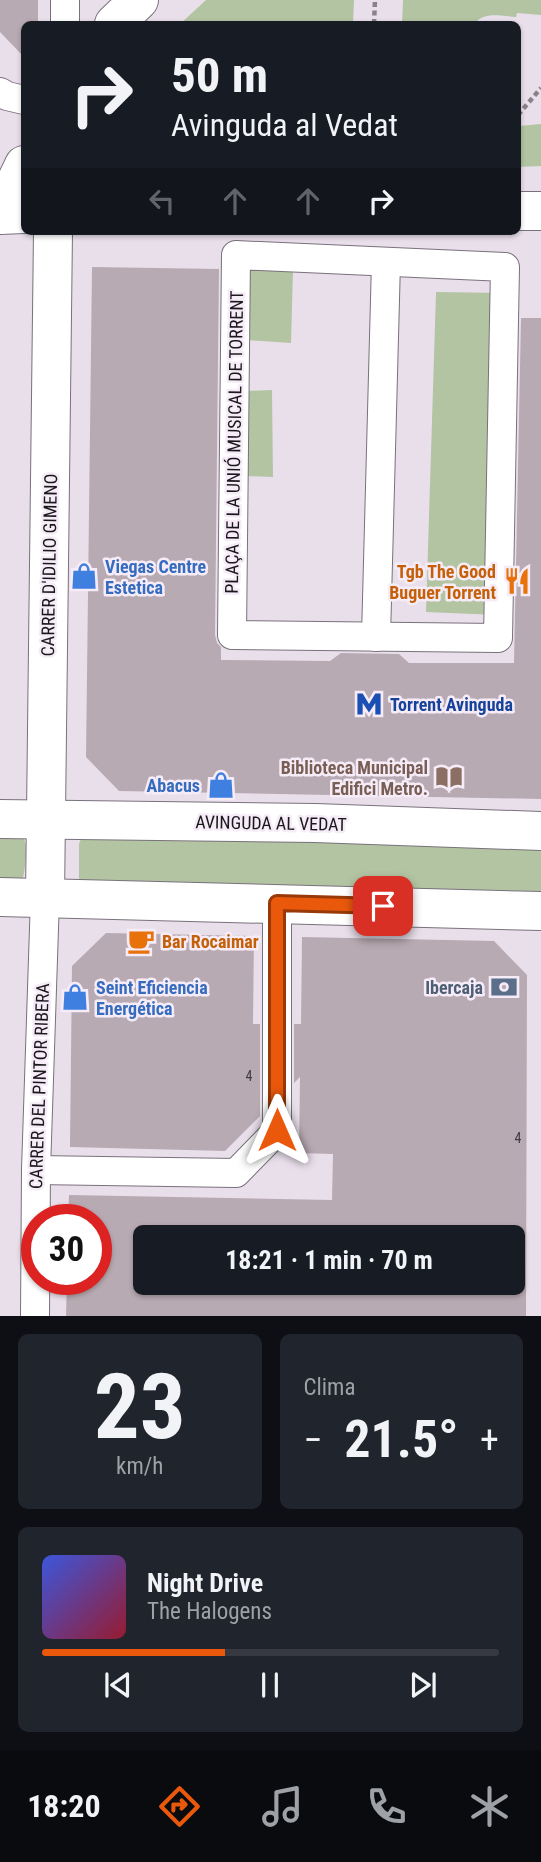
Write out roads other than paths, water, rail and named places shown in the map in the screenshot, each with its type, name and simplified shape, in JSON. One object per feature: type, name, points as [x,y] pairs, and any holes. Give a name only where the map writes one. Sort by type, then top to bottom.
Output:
[{"type":"street","points":[[65,0],[65,21]]},
{"type":"street","points":[[0,92],[21,99]]},
{"type":"street","points":[[21,172],[0,218],[21,219]]},
{"type":"street","points":[[521,211],[541,211]]},
{"type":"street","name":"CARRER D'IDILIO GIMENO","points":[[45,898],[53,235]]},
{"type":"street","name":"PLAÇA DE LA UNIÓ MUSICAL DE TORRENT","points":[[236,255],[505,267],[498,638],[376,636],[232,635],[236,255]]},
{"type":"street","points":[[376,636],[386,262]]},
{"type":"street","name":"AVINGUDA AL VEDAT","points":[[0,819],[315,823],[541,831]]},
{"type":"street","points":[[0,897],[541,911]]},
{"type":"street","name":"CARRER DEL PINTOR RIBERA","points":[[35,1316],[36,1170],[45,898]]},
{"type":"street","points":[[36,1170],[236,1172],[277,1130],[277,903]]},
{"type":"place","name":"Viegas Centre Estetica","points":[[84,576]]},
{"type":"place","name":"Tgb The Good Buguer Torrent","points":[[517,581]]},
{"type":"place","name":"Torrent Avinguda","points":[[369,704]]},
{"type":"place","name":"Biblioteca Municipal Edifici Metro.","points":[[449,777]]},
{"type":"place","name":"Abacus","points":[[221,785]]},
{"type":"place","name":"Bar Rocaimar","points":[[141,941]]},
{"type":"place","name":"Ibercaja","points":[[504,987]]},
{"type":"place","name":"Seint Eficiencia Energética","points":[[75,997]]}]
